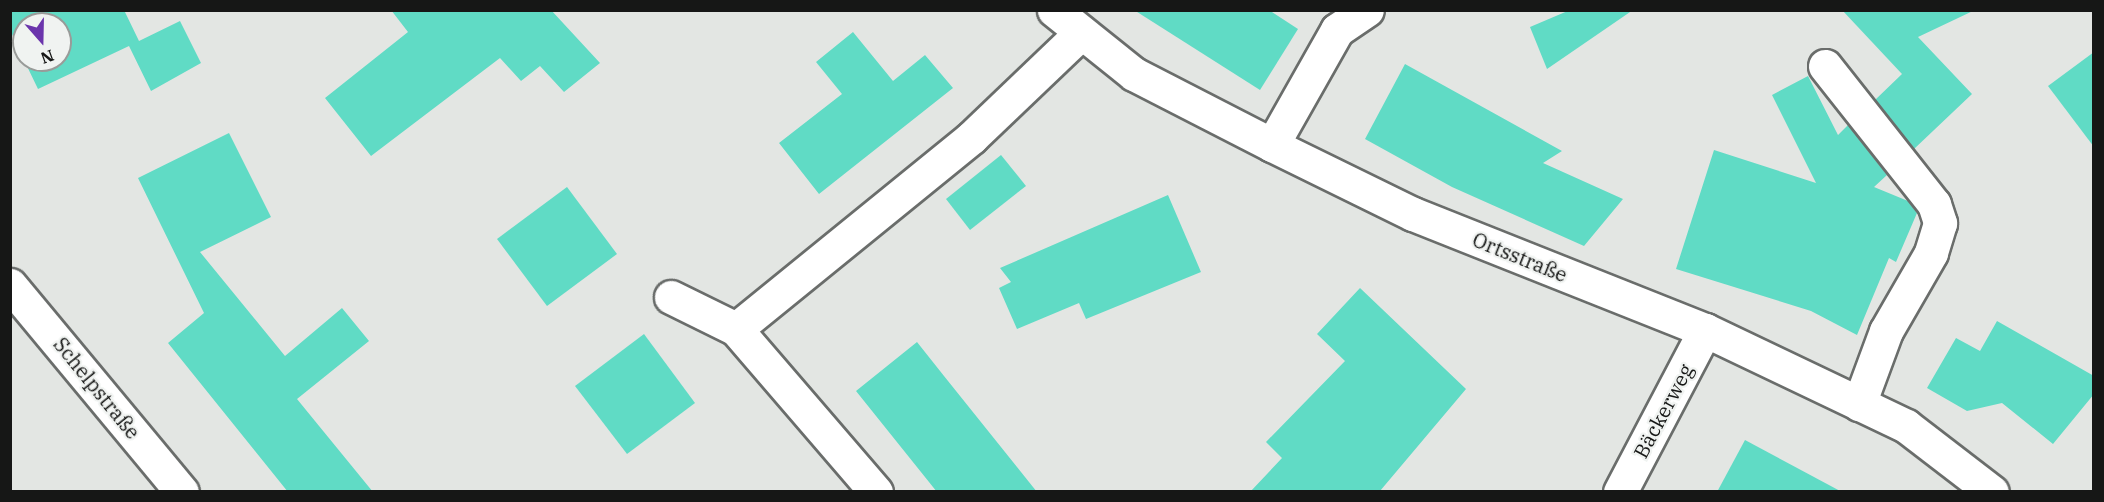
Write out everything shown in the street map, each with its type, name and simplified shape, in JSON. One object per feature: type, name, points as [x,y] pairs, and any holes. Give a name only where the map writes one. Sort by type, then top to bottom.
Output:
[{"type":"street","name":"Ortsstraße","points":[[1054,10],[1134,74],[1272,145],[1413,214],[1705,330],[1905,426],[1992,492]]},
{"type":"street","points":[[1272,145],[1337,30],[1367,10]]},
{"type":"street","points":[[736,329],[972,137],[1082,33]]},
{"type":"street","points":[[1826,66],[1934,204],[1940,223],[1931,253],[1886,331],[1859,404]]},
{"type":"street","name":"Schelpstraße","points":[[10,285],[182,492]]},
{"type":"street","points":[[671,297],[736,329],[876,492]]},
{"type":"street","name":"Bäckerweg","points":[[1620,492],[1705,330]]},
{"type":"building","points":[[10,10],[124,10],[139,41],[180,21],[201,63],[151,91],[129,46],[38,89],[30,72],[72,72],[72,12],[12,12],[12,34]]},
{"type":"building","points":[[391,10],[551,10],[600,63],[564,92],[540,66],[521,81],[500,58],[371,156],[325,98],[408,32]]},
{"type":"building","points":[[1134,10],[1269,10],[1298,29],[1260,90]]},
{"type":"building","points":[[1570,10],[1633,10],[1547,69],[1530,27]]},
{"type":"building","points":[[1842,10],[1975,10],[1918,37],[1972,94],[1914,149],[1875,100],[1902,74]]},
{"type":"building","points":[[853,32],[893,81],[925,55],[953,88],[819,194],[779,143],[842,94],[816,62]]},
{"type":"building","points":[[2094,52],[2094,147],[2048,86]]},
{"type":"building","points":[[1405,64],[1562,151],[1543,163],[1623,199],[1584,246],[1452,187],[1365,139]]},
{"type":"building","points":[[1808,76],[1838,135],[1848,125],[1887,175],[1874,187],[1908,201],[1917,213],[1896,262],[1889,258],[1857,335],[1811,311],[1676,269],[1714,150],[1816,183],[1772,95]]},
{"type":"building","points":[[229,133],[271,217],[200,252],[285,356],[342,308],[369,341],[297,399],[373,492],[288,492],[168,343],[204,313],[138,178]]},
{"type":"building","points":[[1001,155],[1026,186],[970,230],[946,199]]},
{"type":"building","points":[[567,187],[617,254],[547,306],[497,239]]},
{"type":"building","points":[[1168,195],[1201,272],[1086,319],[1079,303],[1017,329],[999,288],[1011,282],[1000,268]]},
{"type":"building","points":[[1360,288],[1466,389],[1380,491],[1250,492],[1282,458],[1266,442],[1345,361],[1317,334]]},
{"type":"building","points":[[1997,321],[2094,376],[2094,394],[2053,444],[2002,403],[1967,411],[1927,388],[1956,338],[1980,351]]},
{"type":"building","points":[[644,334],[695,403],[627,454],[575,386]]},
{"type":"building","points":[[917,342],[1037,492],[937,492],[856,391]]},
{"type":"building","points":[[1745,440],[1842,492],[1717,492]]}]
